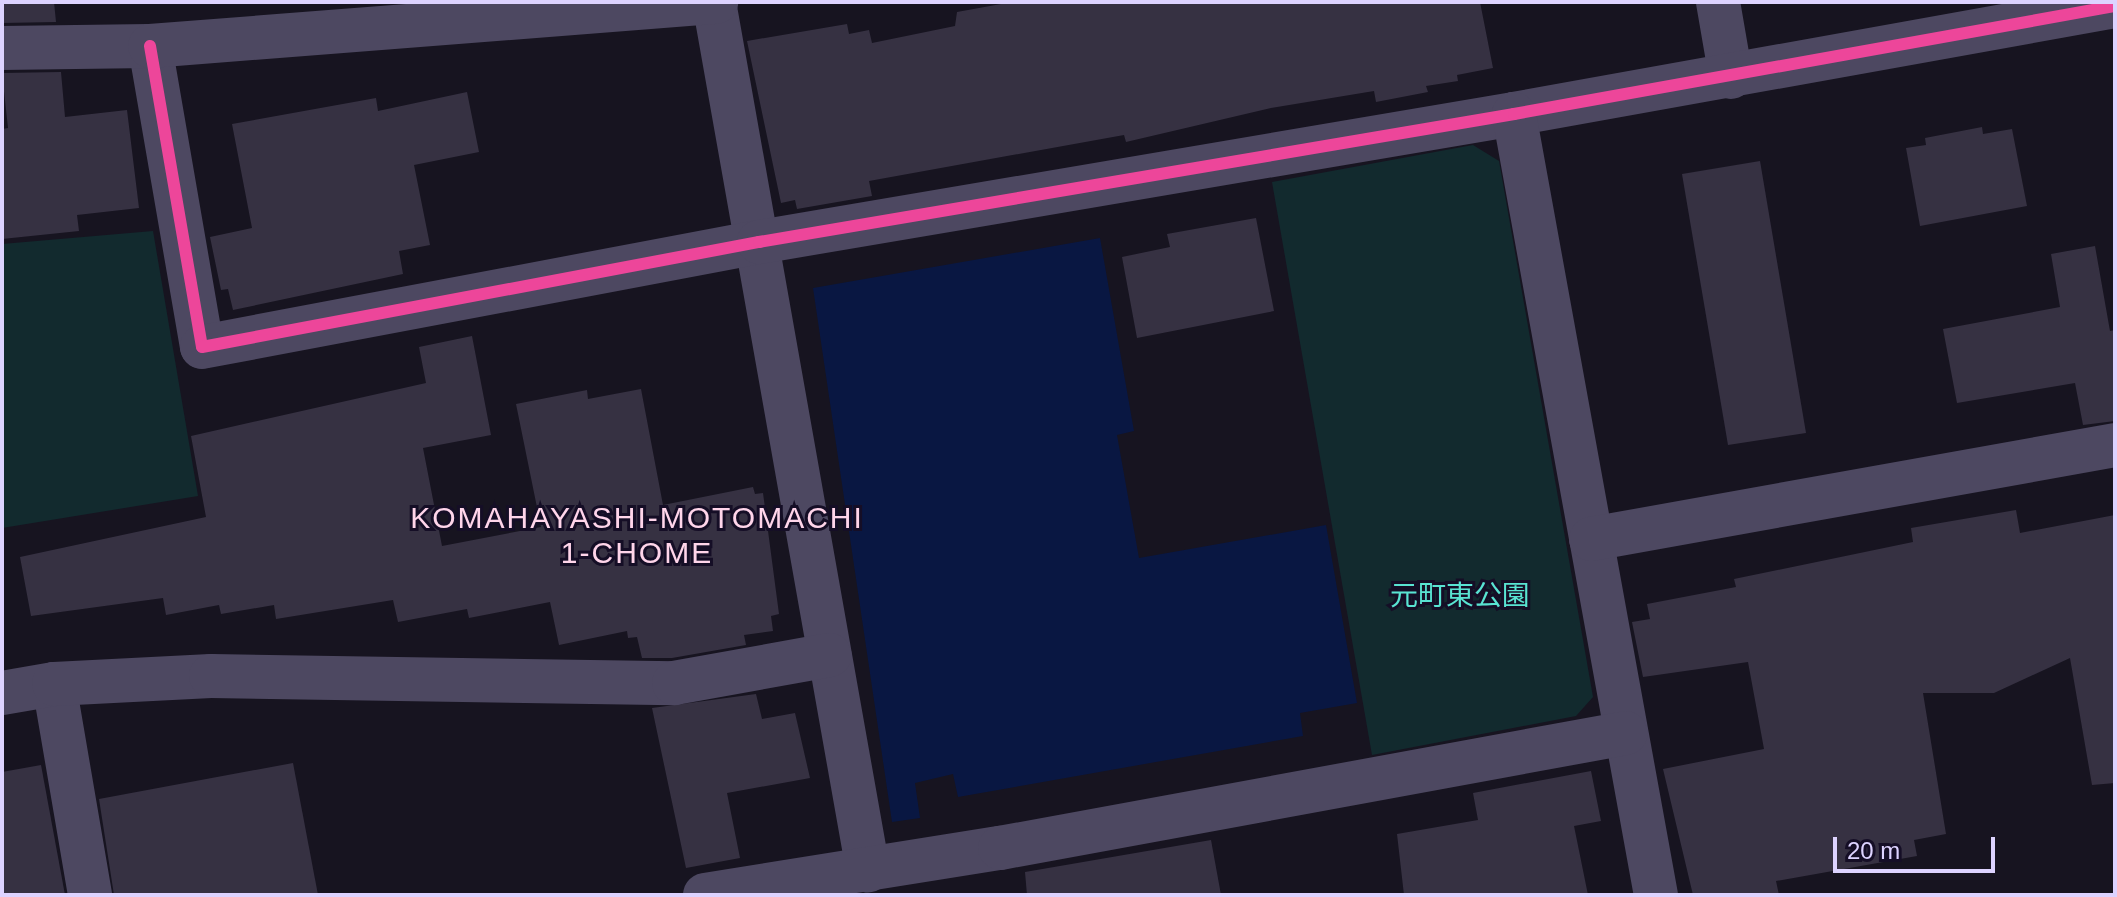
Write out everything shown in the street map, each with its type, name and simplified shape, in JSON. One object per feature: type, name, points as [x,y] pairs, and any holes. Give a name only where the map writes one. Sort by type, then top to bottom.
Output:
[{"type":"street","points":[[2,48],[150,46],[471,12],[715,2],[868,870]]},
{"type":"street","points":[[1718,2],[1731,77]]},
{"type":"street","points":[[150,46],[202,347],[759,242],[1731,77],[2115,6]]},
{"type":"street","points":[[1514,114],[1656,895]]},
{"type":"street","points":[[1591,539],[2115,445]]},
{"type":"street","points":[[2,693],[54,684],[211,676],[674,683],[830,655]]},
{"type":"street","points":[[54,684],[90,895]]},
{"type":"street","points":[[705,895],[868,870],[1626,733]]},
{"type":"green space","name":"元町東公園","points":[[1473,145],[1499,161],[1593,697],[1576,716],[1372,755],[1272,182]]},
{"type":"green space","points":[[153,231],[198,496],[2,528],[2,244]]},
{"type":"water","points":[[1100,238],[1134,431],[1117,435],[1139,558],[1326,525],[1357,703],[1300,713],[1303,736],[958,797],[953,774],[915,783],[920,818],[892,822],[813,288]]},
{"type":"building","points":[[2,2],[54,2],[56,22],[2,23]]},
{"type":"building","points":[[1012,2],[1480,2],[1493,68],[1457,75],[1458,81],[1426,86],[1428,92],[1376,102],[1374,91],[1271,108],[1126,142],[1124,135],[869,181],[872,196],[797,209],[795,200],[781,203],[747,41],[847,24],[849,34],[869,30],[872,43],[955,26],[957,12]]},
{"type":"building","points":[[61,72],[65,117],[127,110],[139,208],[77,215],[79,231],[2,239],[2,129],[8,128],[2,73]]},
{"type":"building","points":[[467,92],[479,152],[414,165],[430,245],[399,251],[403,274],[233,310],[228,289],[221,290],[210,237],[252,228],[232,124],[376,98],[378,111]]},
{"type":"building","points":[[1982,127],[1983,134],[2012,129],[2027,206],[1920,226],[1906,148],[1926,145],[1925,138]]},
{"type":"building","points":[[1760,161],[1806,433],[1728,445],[1682,174]]},
{"type":"building","points":[[1256,218],[1274,311],[1137,338],[1122,257],[1170,247],[1167,234]]},
{"type":"building","points":[[2095,246],[2110,331],[2115,330],[2115,421],[2083,425],[2075,383],[1957,403],[1943,329],[2060,307],[2051,254]]},
{"type":"building","points":[[472,336],[491,435],[423,448],[442,546],[541,527],[516,404],[587,390],[588,399],[641,389],[663,505],[753,487],[755,494],[763,493],[779,614],[771,616],[773,631],[744,635],[746,645],[672,658],[642,658],[637,637],[628,638],[627,631],[559,645],[550,602],[469,618],[467,609],[398,622],[393,600],[276,619],[274,605],[221,614],[219,605],[166,615],[163,598],[31,616],[20,557],[206,517],[191,436],[426,383],[419,347]]},
{"type":"building","points":[[2016,510],[2020,533],[2115,515],[2115,783],[2092,785],[2070,658],[1994,693],[1923,693],[1946,834],[1914,840],[1917,856],[1776,881],[1779,895],[1693,895],[1663,769],[1764,749],[1748,662],[1643,677],[1632,622],[1650,619],[1647,604],[1736,587],[1734,579],[1913,542],[1911,528]]},
{"type":"building","points":[[756,694],[762,719],[795,713],[810,778],[727,793],[740,858],[686,868],[652,708]]},
{"type":"building","points":[[293,763],[318,895],[114,895],[99,799]]},
{"type":"building","points":[[41,765],[65,895],[2,895],[2,772]]},
{"type":"building","points":[[1591,771],[1601,821],[1574,826],[1588,895],[1404,895],[1397,834],[1478,820],[1473,793]]},
{"type":"building","points":[[1211,840],[1221,895],[1027,895],[1025,872]]},
{"type":"cycle path","points":[[150,46],[202,347],[759,242],[1514,114],[2115,6]]},
{"type":"district","name":"KOMAHAYASHI-MOTOMACHI 1-CHOME","points":[[637,535]]}]
